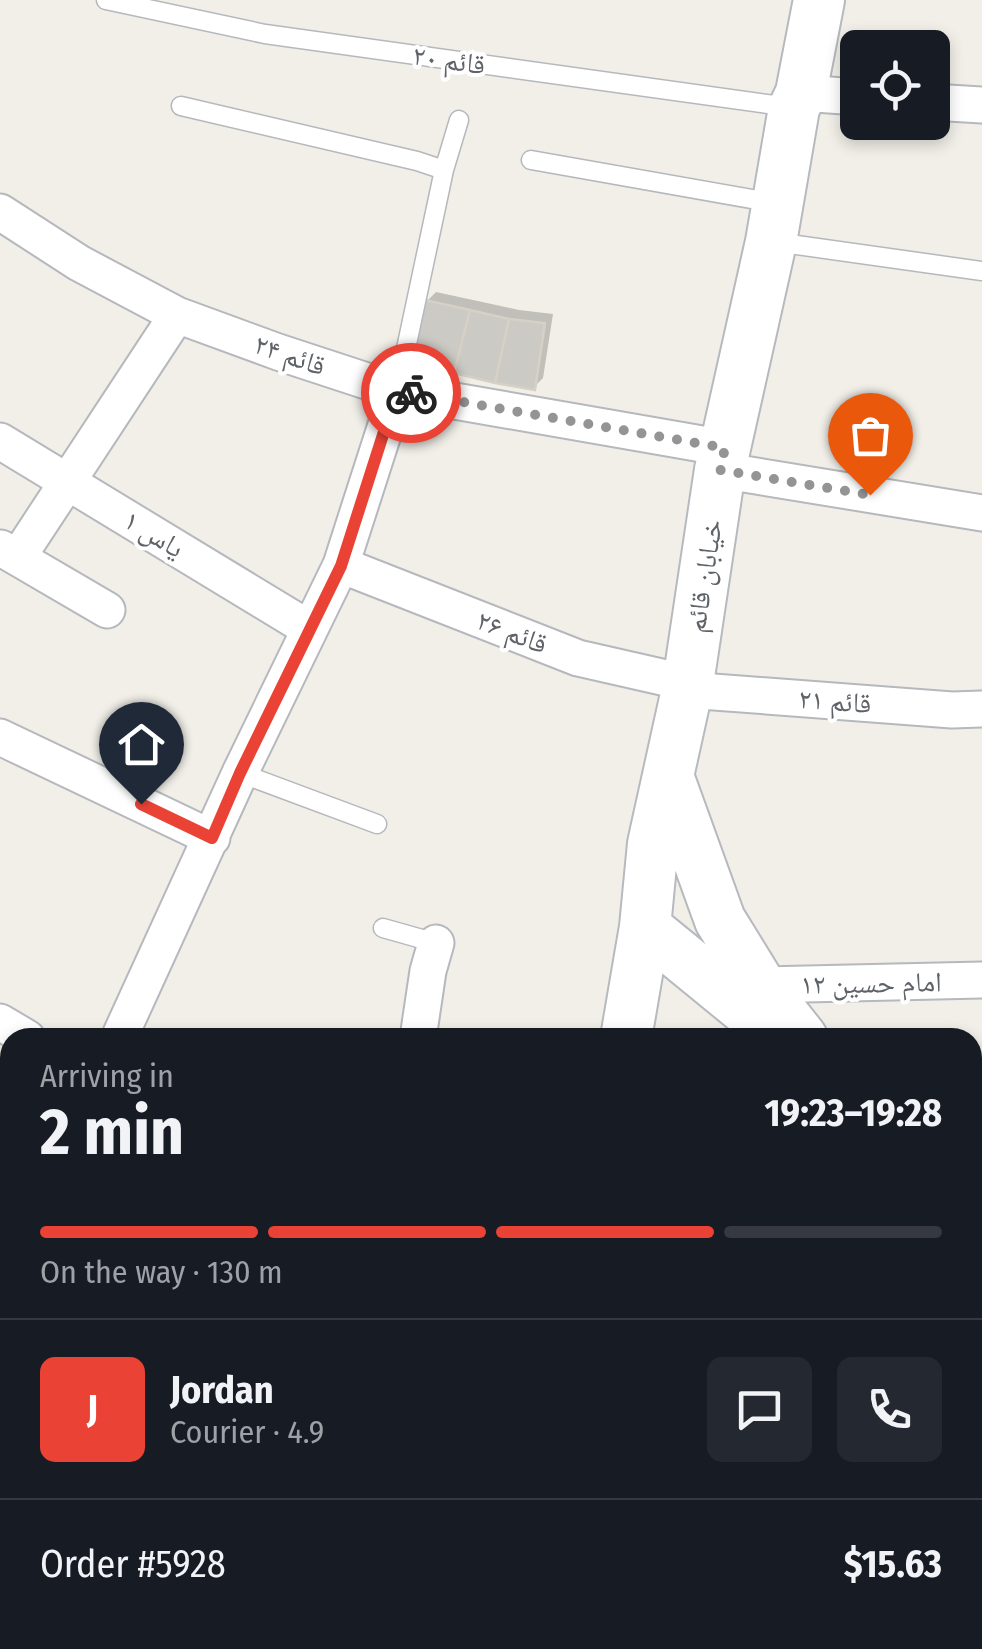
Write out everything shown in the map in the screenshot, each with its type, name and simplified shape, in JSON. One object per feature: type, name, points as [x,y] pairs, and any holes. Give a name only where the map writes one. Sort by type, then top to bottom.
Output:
[{"type":"street","name":"خیابان قائم","points":[[628,1028],[645,927],[653,844],[688,686],[722,459],[775,223],[819,0]]},
{"type":"street","points":[[798,100],[840,97]]},
{"type":"street","points":[[950,103],[982,106]]},
{"type":"street","name":"قائم ۲۴","points":[[0,212],[80,263],[177,315],[397,391],[982,513]]},
{"type":"street","points":[[106,610],[9,552],[69,482],[177,315]]},
{"type":"street","points":[[124,1028],[308,628],[341,566],[397,391]]},
{"type":"street","name":"یاس ۱","points":[[0,441],[308,628]]},
{"type":"street","name":"قائم ۲۶","points":[[341,566],[578,658],[688,686]]},
{"type":"street","name":"قائم ۲۱","points":[[688,686],[952,710],[982,709]]},
{"type":"street","points":[[0,737],[212,838]]},
{"type":"street","points":[[668,776],[720,920],[760,985],[794,1028]]},
{"type":"street","points":[[645,927],[768,1028]]},
{"type":"street","points":[[420,1028],[436,943]]},
{"type":"street","name":"امام حسین ۱۲","points":[[760,985],[982,980]]},
{"type":"lane","name":"قائم ۲۰","points":[[106,0],[265,34],[798,100]]},
{"type":"lane","points":[[181,106],[417,160],[444,170]]},
{"type":"lane","points":[[397,391],[444,170],[459,120]]},
{"type":"lane","points":[[531,160],[982,271]]},
{"type":"lane","points":[[240,773],[377,824]]},
{"type":"lane","points":[[384,928],[436,943]]},
{"type":"building","points":[[425,300],[470,310],[454,373],[411,366]]},
{"type":"building","points":[[470,310],[509,319],[495,383],[454,373]]},
{"type":"building","points":[[509,319],[545,323],[535,390],[495,383]]},
{"type":"way so far","points":[[411,393],[725,448],[720,470],[870,495]]},
{"type":"route","points":[[141,804],[212,838],[308,628],[341,566],[397,391],[411,393]]}]
